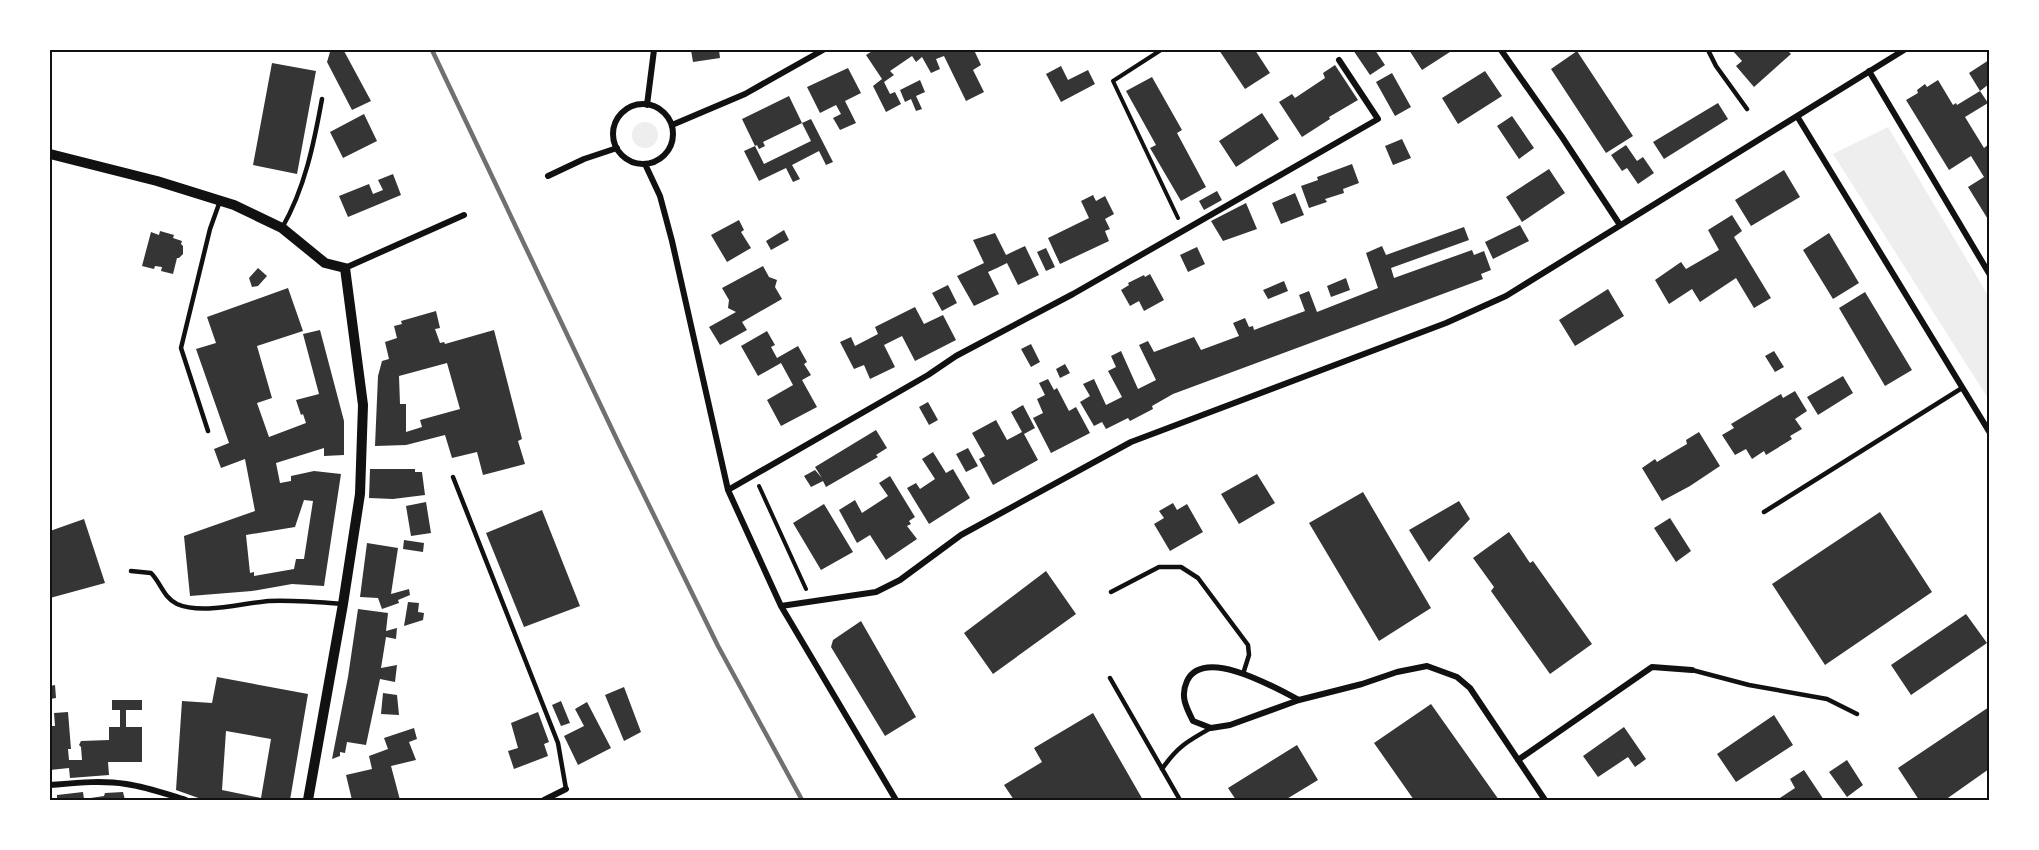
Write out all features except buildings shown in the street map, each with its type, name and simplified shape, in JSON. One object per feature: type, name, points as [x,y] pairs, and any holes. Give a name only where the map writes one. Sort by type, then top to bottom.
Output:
[{"type":"street","points":[[647,105],[654,50]]},
{"type":"street","points":[[672,125],[745,94],[823,50]]},
{"type":"street","points":[[1501,50],[1563,137],[1620,225]]},
{"type":"street","points":[[781,606],[876,592],[900,580],[961,535],[1131,442],[1446,323],[1506,296],[1904,50]]},
{"type":"street","points":[[728,490],[956,356],[1073,294],[1378,119],[1339,60]]},
{"type":"street","points":[[1869,71],[1989,275]]},
{"type":"street","points":[[647,105],[660,109],[672,125],[672,140],[668,150],[655,161],[645,164],[632,162],[616,148],[613,133],[615,123],[621,114],[634,106],[647,105]]},
{"type":"street","points":[[1797,116],[1989,432]]},
{"type":"street","points":[[548,176],[584,159],[616,148]]},
{"type":"street","points":[[50,154],[157,181],[234,205],[282,228],[325,263],[345,268],[464,215]]},
{"type":"street","points":[[645,164],[660,196],[672,241],[728,490],[781,606],[896,801]]},
{"type":"street","points":[[308,801],[360,494],[363,405],[345,268]]},
{"type":"street","points":[[1299,700],[1230,669],[1211,667],[1198,670],[1189,678],[1183,692],[1185,706],[1193,721],[1211,728],[1230,725],[1299,700],[1362,684],[1397,672],[1427,666],[1457,676],[1470,688],[1545,801]]},
{"type":"street","points":[[1518,759],[1652,667],[1692,670]]},
{"type":"street","points":[[50,785],[124,783],[157,790],[186,801]]},
{"type":"street","points":[[544,801],[566,789]]},
{"type":"lane","points":[[1708,50],[1716,66],[1747,109]]},
{"type":"lane","points":[[282,228],[295,205],[312,150],[322,99]]},
{"type":"lane","points":[[208,431],[181,348],[210,229],[220,201]]},
{"type":"lane","points":[[1764,512],[1962,388]]},
{"type":"lane","points":[[453,477],[558,743],[566,789]]},
{"type":"lane","points":[[1111,591],[1159,567],[1181,567],[1198,578],[1248,645],[1249,655],[1243,674]]},
{"type":"lane","points":[[131,571],[151,573],[170,600],[193,607],[216,607],[269,601],[343,604]]},
{"type":"lane","points":[[1692,670],[1749,686],[1827,699],[1857,714]]},
{"type":"lane","points":[[1110,678],[1180,801]]},
{"type":"lane","points":[[1162,769],[1174,751],[1211,728]]},
{"type":"path","points":[[1161,50],[1113,81],[1184,230]]},
{"type":"path","points":[[754,475],[811,601]]},
{"type":"shaded area","points":[[645,122],[654,126],[658,135],[654,144],[645,148],[636,144],[632,135],[636,126]]},
{"type":"shaded area","points":[[1888,127],[1989,297],[1989,400],[1833,154]]},
{"type":"railway","points":[[432,50],[619,444],[718,646],[802,800]]}]
